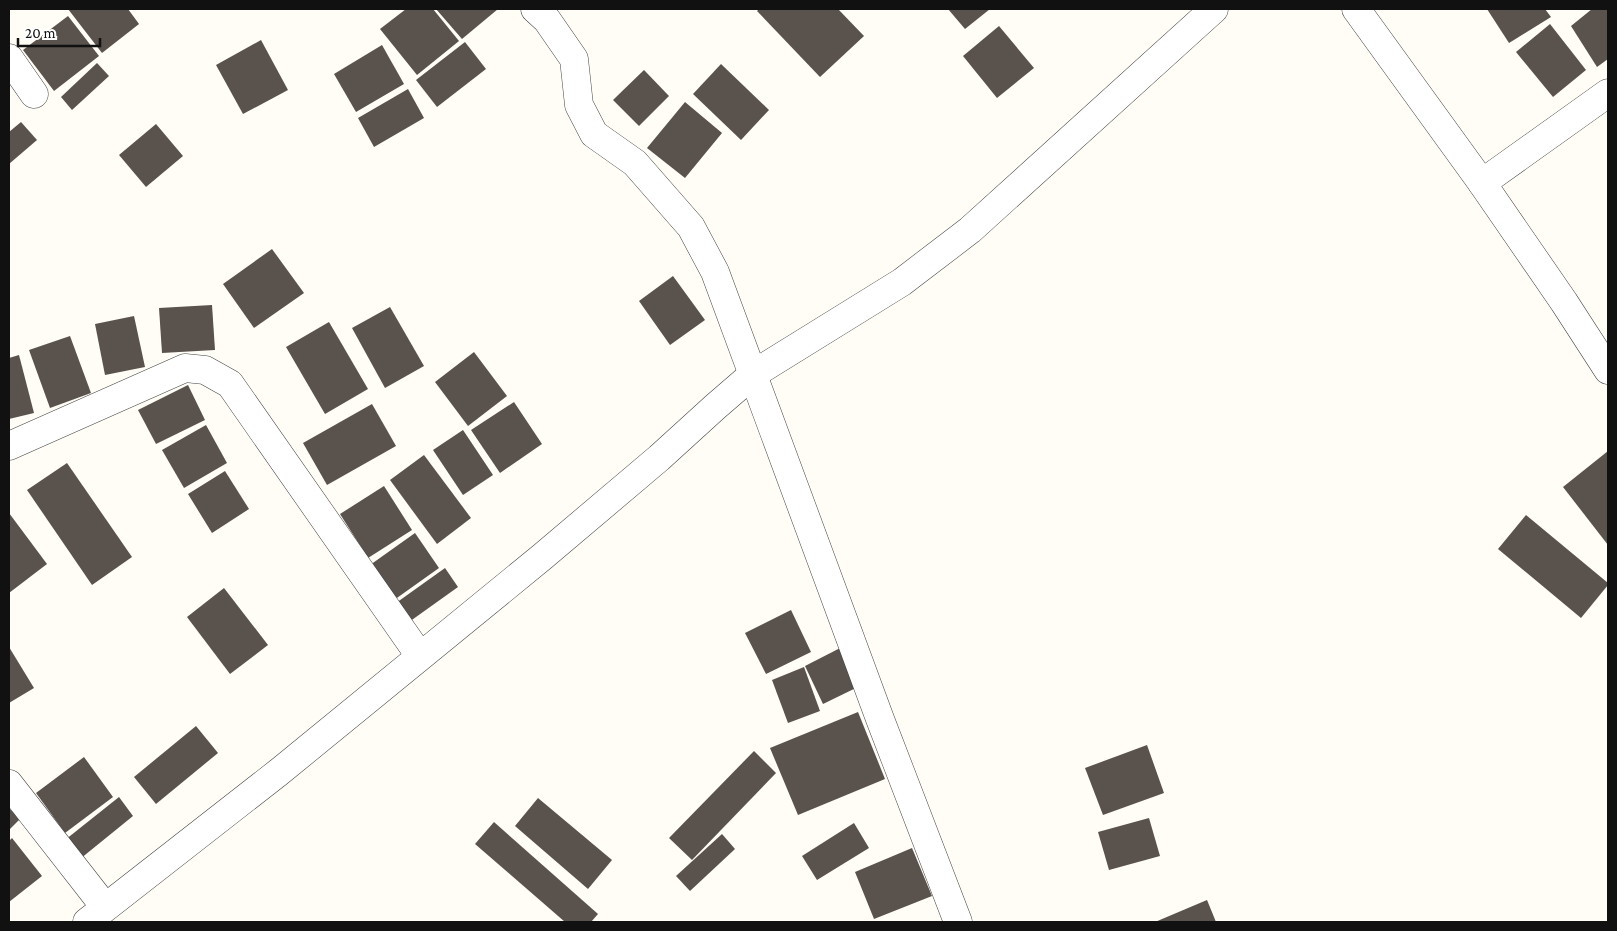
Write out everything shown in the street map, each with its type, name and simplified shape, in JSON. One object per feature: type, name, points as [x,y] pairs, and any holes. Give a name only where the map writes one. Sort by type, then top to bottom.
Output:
[{"type":"street","points":[[535,9],[547,20],[574,59],[579,105],[594,134],[635,163],[691,227],[715,272],[880,719],[958,922]]},
{"type":"street","points":[[9,784],[96,914],[279,772],[542,557],[645,471],[752,375],[902,282],[970,230],[1214,9]]},
{"type":"street","points":[[1356,9],[1482,182],[1608,370]]},
{"type":"street","points":[[9,58],[34,94]]},
{"type":"street","points":[[1482,182],[1608,94]]},
{"type":"street","points":[[9,446],[185,368],[205,370],[230,384],[420,656]]},
{"type":"building","points":[[68,9],[128,9],[139,24],[102,53]]},
{"type":"building","points":[[406,9],[433,9],[459,41],[417,75],[380,29]]},
{"type":"building","points":[[436,9],[498,9],[462,39]]},
{"type":"building","points":[[759,9],[838,9],[864,36],[820,77],[757,11]]},
{"type":"building","points":[[948,9],[990,9],[965,29]]},
{"type":"building","points":[[1487,9],[1545,9],[1551,17],[1509,43]]},
{"type":"building","points":[[1592,9],[1608,9],[1608,59],[1597,67],[1571,26]]},
{"type":"building","points":[[68,16],[99,56],[54,91],[23,50]]},
{"type":"building","points":[[1550,24],[1586,70],[1553,97],[1516,52]]},
{"type":"building","points":[[999,26],[1034,68],[997,98],[963,56]]},
{"type":"building","points":[[261,40],[288,90],[243,114],[216,65]]},
{"type":"building","points":[[465,42],[486,69],[437,107],[416,80]]},
{"type":"building","points":[[382,45],[404,84],[356,112],[334,74]]},
{"type":"building","points":[[97,63],[109,76],[72,110],[61,97]]},
{"type":"building","points":[[721,64],[769,110],[741,140],[693,94]]},
{"type":"building","points":[[644,70],[669,96],[639,126],[613,100]]},
{"type":"building","points":[[408,89],[424,118],[374,147],[358,118]]},
{"type":"building","points":[[685,102],[722,133],[685,178],[647,148]]},
{"type":"building","points":[[21,122],[37,140],[9,164],[9,132]]},
{"type":"building","points":[[156,124],[183,156],[146,187],[119,155]]},
{"type":"building","points":[[272,249],[304,293],[254,328],[223,284]]},
{"type":"building","points":[[673,276],[705,320],[670,345],[639,301]]},
{"type":"building","points":[[212,305],[215,350],[162,353],[159,308]]},
{"type":"building","points":[[390,307],[424,366],[385,388],[352,328]]},
{"type":"building","points":[[134,316],[145,367],[105,375],[95,324]]},
{"type":"building","points":[[329,322],[368,389],[325,414],[286,347]]},
{"type":"building","points":[[70,336],[91,393],[50,408],[29,350]]},
{"type":"building","points":[[474,352],[507,396],[468,426],[435,382]]},
{"type":"building","points":[[19,355],[34,413],[9,419],[9,358]]},
{"type":"building","points":[[188,385],[205,420],[156,444],[138,410]]},
{"type":"building","points":[[514,402],[542,444],[500,473],[471,430]]},
{"type":"building","points":[[372,404],[396,446],[327,485],[303,443]]},
{"type":"building","points":[[206,425],[227,463],[184,488],[162,450]]},
{"type":"building","points":[[463,430],[493,475],[463,495],[433,450]]},
{"type":"building","points":[[1608,451],[1608,545],[1563,487]]},
{"type":"building","points":[[424,455],[471,518],[437,544],[390,480]]},
{"type":"building","points":[[67,463],[132,557],[92,585],[27,490]]},
{"type":"building","points":[[225,471],[249,509],[212,533],[188,494]]},
{"type":"building","points":[[384,486],[412,530],[368,558],[340,514]]},
{"type":"building","points":[[9,513],[47,564],[9,593]]},
{"type":"building","points":[[1526,515],[1608,583],[1581,618],[1498,549]]},
{"type":"building","points":[[415,533],[439,568],[394,600],[370,565]]},
{"type":"building","points":[[445,568],[458,587],[409,622],[396,603]]},
{"type":"building","points":[[224,588],[268,645],[230,674],[187,617]]},
{"type":"building","points":[[791,610],[811,652],[766,674],[745,633]]},
{"type":"building","points":[[848,644],[862,685],[823,704],[805,666]]},
{"type":"building","points":[[9,647],[34,688],[9,703]]},
{"type":"building","points":[[804,667],[820,711],[788,723],[772,680]]},
{"type":"building","points":[[858,712],[885,779],[798,815],[770,748]]},
{"type":"building","points":[[196,726],[218,753],[156,804],[134,777]]},
{"type":"building","points":[[1147,745],[1164,793],[1103,815],[1085,768]]},
{"type":"building","points":[[754,751],[776,773],[692,860],[669,838]]},
{"type":"building","points":[[84,757],[113,797],[65,833],[36,793]]},
{"type":"building","points":[[119,797],[133,816],[80,859],[65,840]]},
{"type":"building","points":[[538,798],[612,860],[588,889],[515,826]]},
{"type":"building","points":[[9,808],[20,819],[9,830]]},
{"type":"building","points":[[1149,818],[1160,856],[1109,870],[1098,832]]},
{"type":"building","points":[[494,822],[598,914],[591,922],[565,922],[475,844]]},
{"type":"building","points":[[854,823],[869,848],[817,880],[802,856]]},
{"type":"building","points":[[722,834],[735,849],[690,891],[676,876]]},
{"type":"building","points":[[12,838],[42,876],[9,902],[9,841]]},
{"type":"building","points":[[912,848],[932,896],[874,919],[855,872]]},
{"type":"building","points":[[1207,900],[1216,922],[1155,922]]}]
